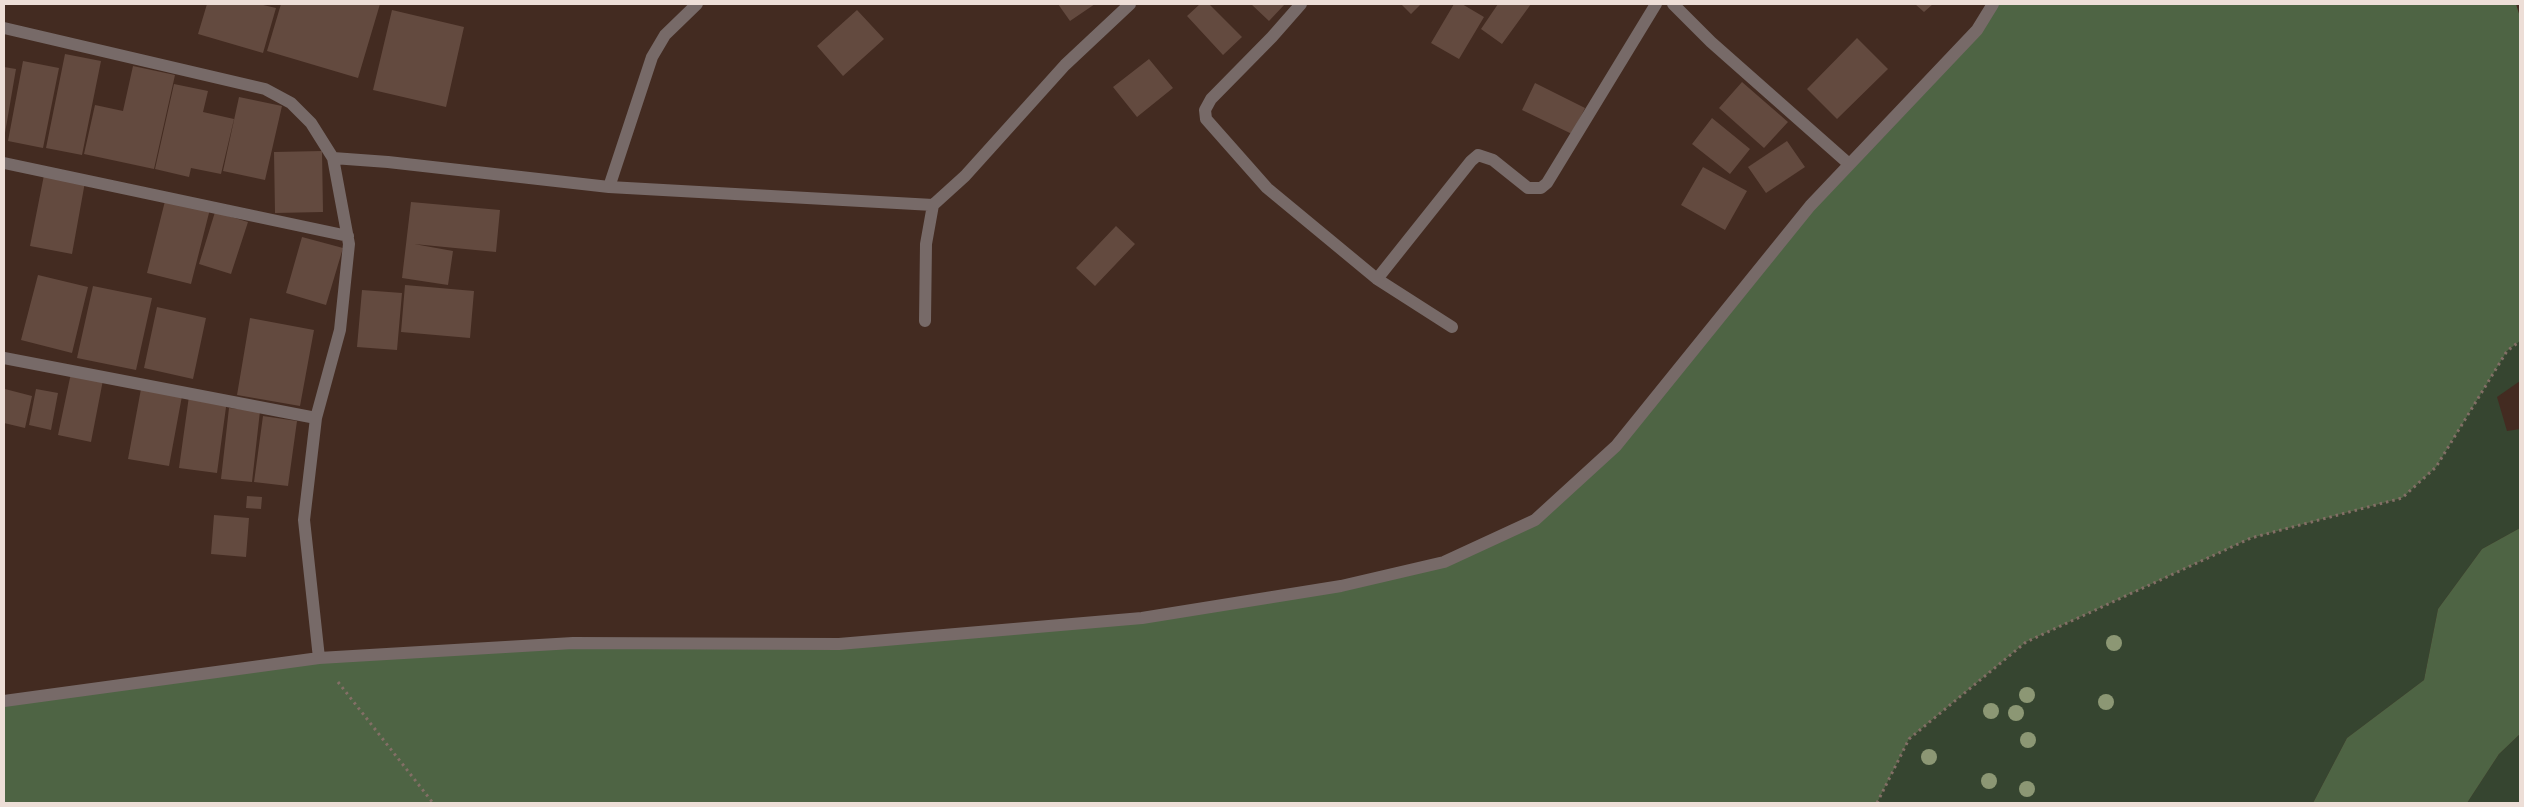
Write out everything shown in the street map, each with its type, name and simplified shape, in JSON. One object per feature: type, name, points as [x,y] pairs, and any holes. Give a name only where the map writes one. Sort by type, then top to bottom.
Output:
[{"type":"street","points":[[609,187],[652,57],[665,35],[698,4]]},
{"type":"street","points":[[925,321],[926,244],[934,205],[965,176],[1065,65],[1130,4]]},
{"type":"street","points":[[1301,4],[1272,37],[1211,99],[1205,110],[1206,119],[1267,188],[1377,279],[1452,327]]},
{"type":"street","points":[[1377,279],[1471,161],[1478,156],[1493,160],[1528,188],[1541,188],[1547,183],[1656,4]]},
{"type":"street","points":[[1673,4],[1711,42],[1849,164]]},
{"type":"street","points":[[4,701],[319,658],[573,643],[839,644],[1142,618],[1341,586],[1444,562],[1535,520],[1616,446],[1810,206],[1977,30],[1993,4]]},
{"type":"street","points":[[4,28],[265,89],[291,103],[311,122],[333,158],[348,236],[340,330],[316,418],[304,520],[319,658]]},
{"type":"street","points":[[333,158],[398,163],[609,187],[934,205]]},
{"type":"street","points":[[4,163],[348,236]]},
{"type":"street","points":[[4,358],[316,418]]},
{"type":"path","points":[[1877,803],[1909,739],[2026,642],[2251,538],[2402,498],[2436,466],[2507,351],[2520,341]]},
{"type":"path","points":[[319,658],[432,803]]},
{"type":"green space","points":[[1993,4],[2516,4],[2520,17],[2520,341],[2507,351],[2436,467],[2402,498],[2251,538],[2026,642],[1909,739],[1877,803],[4,803],[4,701],[319,658],[573,643],[839,644],[1142,618],[1444,562],[1535,520],[1616,446],[1810,206]]},
{"type":"green space","points":[[2520,341],[2520,381],[2497,397],[2507,431],[2520,429],[2520,528],[2482,549],[2438,609],[2424,680],[2347,738],[2313,803],[1877,803],[1909,739],[2026,642],[2251,538],[2402,498],[2507,351]]},
{"type":"green space","points":[[2520,528],[2520,734],[2499,754],[2467,803],[2313,803],[2347,738],[2424,680],[2438,609],[2482,549]]},
{"type":"green space","points":[[2520,734],[2520,803],[2467,803],[2499,754]]},
{"type":"building","points":[[207,4],[259,4],[276,8],[263,53],[198,34]]},
{"type":"building","points":[[281,4],[380,4],[358,78],[267,51]]},
{"type":"building","points":[[1058,4],[1095,4],[1070,21]]},
{"type":"building","points":[[1200,4],[1209,4],[1242,37],[1223,55],[1187,16]]},
{"type":"building","points":[[1251,4],[1285,4],[1269,21]]},
{"type":"building","points":[[1401,4],[1421,4],[1411,14]]},
{"type":"building","points":[[1454,4],[1462,4],[1484,17],[1459,59],[1431,43]]},
{"type":"building","points":[[1498,4],[1531,4],[1502,44],[1481,29]]},
{"type":"building","points":[[1915,4],[1933,4],[1924,12]]},
{"type":"building","points":[[392,10],[464,27],[446,107],[373,90]]},
{"type":"building","points":[[857,10],[884,39],[843,76],[817,46]]},
{"type":"building","points":[[1857,38],[1888,69],[1837,119],[1807,89]]},
{"type":"building","points":[[65,54],[101,61],[82,155],[46,148]]},
{"type":"building","points":[[1149,59],[1173,88],[1137,117],[1113,87]]},
{"type":"building","points":[[23,61],[59,68],[43,148],[8,141]]},
{"type":"building","points":[[133,66],[175,75],[154,169],[84,154],[95,105],[123,111]]},
{"type":"building","points":[[4,67],[16,69],[5,133],[4,133]]},
{"type":"building","points":[[1742,82],[1788,122],[1764,148],[1719,108]]},
{"type":"building","points":[[1535,83],[1585,108],[1572,134],[1522,110]]},
{"type":"building","points":[[174,84],[208,91],[203,112],[234,119],[221,174],[191,168],[189,177],[155,169]]},
{"type":"building","points":[[239,97],[282,106],[265,180],[223,171]]},
{"type":"building","points":[[1712,118],[1750,149],[1730,174],[1692,144]]},
{"type":"building","points":[[1787,141],[1805,167],[1766,193],[1748,167]]},
{"type":"building","points":[[322,151],[323,212],[275,213],[274,152]]},
{"type":"building","points":[[1703,167],[1747,191],[1725,230],[1681,205]]},
{"type":"building","points":[[44,175],[85,182],[72,254],[30,246]]},
{"type":"building","points":[[166,197],[210,209],[191,284],[147,273]]},
{"type":"building","points":[[411,202],[500,210],[496,252],[414,244],[453,251],[448,285],[402,278]]},
{"type":"building","points":[[215,212],[248,222],[231,274],[199,264]]},
{"type":"building","points":[[1116,226],[1135,244],[1095,286],[1076,268]]},
{"type":"building","points":[[302,237],[343,248],[326,305],[286,293]]},
{"type":"building","points":[[38,275],[88,287],[72,353],[21,340]]},
{"type":"building","points":[[405,285],[474,291],[470,338],[401,332]]},
{"type":"building","points":[[93,286],[152,298],[136,370],[77,358]]},
{"type":"building","points":[[362,290],[402,293],[397,350],[357,347]]},
{"type":"building","points":[[157,307],[206,318],[193,379],[144,368]]},
{"type":"building","points":[[250,318],[314,330],[300,406],[237,395]]},
{"type":"building","points":[[71,373],[103,380],[91,442],[58,435]]},
{"type":"building","points":[[5,389],[32,396],[25,428],[4,423]]},
{"type":"building","points":[[36,389],[58,393],[51,430],[29,425]]},
{"type":"building","points":[[141,389],[182,396],[169,466],[128,459]]},
{"type":"building","points":[[189,396],[227,400],[217,473],[179,468]]},
{"type":"building","points":[[229,408],[260,411],[252,482],[221,479]]},
{"type":"building","points":[[263,416],[297,421],[288,486],[254,482]]},
{"type":"building","points":[[247,496],[262,497],[261,509],[246,508]]},
{"type":"building","points":[[214,515],[249,518],[246,557],[211,554]]}]
